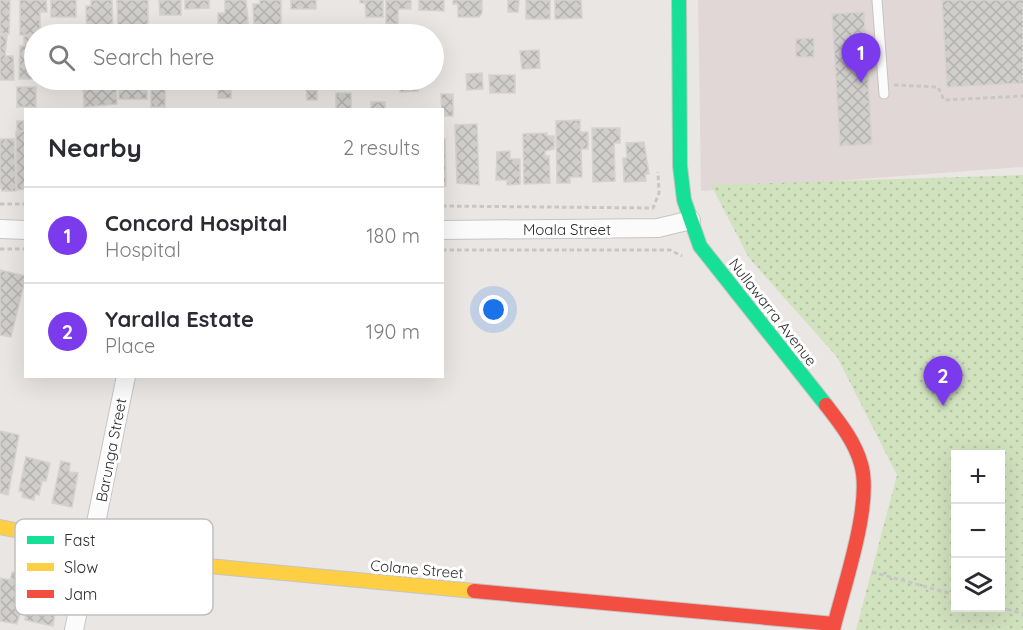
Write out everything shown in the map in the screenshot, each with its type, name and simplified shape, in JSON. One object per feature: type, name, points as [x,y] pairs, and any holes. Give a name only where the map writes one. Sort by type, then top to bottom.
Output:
[{"type":"street","name":"Nullawarra Avenue","points":[[679,0],[680,166],[684,200],[700,246],[840,425],[860,454],[864,471],[865,495],[834,627]]},
{"type":"street","name":"Moala Street","points":[[444,230],[658,228],[691,220]]},
{"type":"street","points":[[0,229],[24,230]]},
{"type":"street","name":"Barunga Street","points":[[97,519],[126,378]]},
{"type":"street","name":"Colane Street","points":[[0,527],[15,530]]},
{"type":"street","name":"Colane Street","points":[[213,567],[834,627]]},
{"type":"street","name":"Barunga Street","points":[[74,630],[77,615]]},
{"type":"lane","points":[[877,0],[884,89]]},
{"type":"path","points":[[884,89],[938,87],[944,100],[1023,96]]},
{"type":"path","points":[[0,204],[24,204]]},
{"type":"path","points":[[444,206],[653,208]]},
{"type":"path","points":[[0,249],[24,249]]},
{"type":"path","points":[[444,250],[670,250]]},
{"type":"path","points":[[872,572],[951,594]]},
{"type":"path","points":[[1005,609],[1023,614]]},
{"type":"shaded area","points":[[698,0],[1023,0],[1023,167],[701,191]]},
{"type":"green space","points":[[1023,175],[1023,630],[856,630],[897,475],[837,357],[749,258],[711,185]]},
{"type":"building","points":[[0,0],[10,0],[9,34],[0,33]]},
{"type":"building","points":[[20,0],[46,0],[47,12],[40,12],[40,24],[24,24],[24,35],[20,35]]},
{"type":"building","points":[[51,0],[76,0],[76,17],[51,17]]},
{"type":"building","points":[[91,0],[112,0],[113,24],[87,24],[86,6],[91,6]]},
{"type":"building","points":[[117,0],[148,0],[148,24],[118,24]]},
{"type":"building","points":[[159,0],[181,0],[181,15],[160,15]]},
{"type":"building","points":[[185,0],[209,0],[209,8],[185,9]]},
{"type":"building","points":[[225,0],[246,0],[248,24],[218,24],[218,13],[225,13]]},
{"type":"building","points":[[260,0],[281,0],[281,24],[254,24],[253,4],[260,4]]},
{"type":"building","points":[[291,0],[316,0],[316,9],[291,9]]},
{"type":"building","points":[[360,0],[383,0],[383,17],[366,17],[365,3],[360,3]]},
{"type":"building","points":[[386,0],[411,0],[411,9],[398,9],[398,24],[386,24]]},
{"type":"building","points":[[419,0],[444,0],[444,11],[419,10]]},
{"type":"building","points":[[453,0],[482,0],[482,13],[479,17],[458,17],[458,4],[453,4]]},
{"type":"building","points":[[508,0],[519,0],[518,12],[508,12]]},
{"type":"building","points":[[526,0],[550,0],[550,19],[526,19]]},
{"type":"building","points":[[555,0],[581,0],[582,18],[555,19]]},
{"type":"building","points":[[942,0],[1023,0],[1023,83],[947,87]]},
{"type":"building","points":[[864,12],[872,144],[840,146],[832,14]]},
{"type":"building","points":[[0,35],[7,35],[5,56],[13,56],[14,80],[0,80]]},
{"type":"building","points":[[814,38],[814,57],[796,57],[796,39]]},
{"type":"building","points":[[20,46],[24,46],[24,79],[19,79]]},
{"type":"building","points":[[539,50],[540,68],[522,69],[520,51]]},
{"type":"building","points":[[482,73],[483,89],[467,90],[466,74]]},
{"type":"building","points":[[489,75],[515,75],[515,93],[490,93]]},
{"type":"building","points":[[17,87],[24,87],[24,90],[36,90],[36,107],[17,107]]},
{"type":"building","points":[[83,90],[116,90],[117,104],[84,107]]},
{"type":"building","points":[[119,90],[147,90],[147,99],[119,99]]},
{"type":"building","points":[[151,90],[165,90],[165,107],[151,107]]},
{"type":"building","points":[[218,90],[231,90],[231,98],[218,98]]},
{"type":"building","points":[[306,90],[317,90],[317,100],[307,100]]},
{"type":"building","points":[[400,90],[418,90],[418,91],[400,92]]},
{"type":"building","points":[[336,93],[351,93],[351,108],[336,108]]},
{"type":"building","points":[[441,94],[453,94],[453,116],[444,116],[444,108],[442,108]]},
{"type":"building","points":[[371,102],[385,102],[385,108],[371,108]]},
{"type":"building","points":[[580,120],[580,132],[588,132],[588,149],[581,149],[582,177],[570,177],[570,183],[557,183],[556,121]]},
{"type":"building","points":[[17,121],[24,121],[24,130],[17,131]]},
{"type":"building","points":[[477,124],[479,185],[457,183],[455,125]]},
{"type":"building","points":[[592,128],[620,128],[620,143],[614,143],[615,181],[593,182]]},
{"type":"building","points":[[24,131],[24,189],[17,190],[16,132]]},
{"type":"building","points":[[547,133],[547,136],[554,136],[554,149],[545,151],[545,156],[549,156],[550,183],[524,184],[523,134]]},
{"type":"building","points":[[0,139],[14,139],[16,191],[2,191],[0,185]]},
{"type":"building","points":[[444,139],[445,139],[446,186],[444,186]]},
{"type":"building","points":[[644,142],[649,174],[645,174],[646,181],[624,182],[623,158],[627,158],[626,143]]},
{"type":"building","points":[[510,151],[510,159],[520,159],[520,184],[507,185],[507,180],[496,180],[497,152]]},
{"type":"building","points":[[0,270],[24,276],[24,284],[11,337],[0,335]]},
{"type":"building","points":[[0,431],[19,435],[8,495],[0,493]]},
{"type":"building","points":[[26,457],[50,463],[46,481],[42,481],[39,495],[35,494],[34,500],[22,497],[23,492],[19,491]]},
{"type":"building","points":[[61,461],[70,463],[69,472],[78,473],[72,507],[52,503]]},
{"type":"building","points":[[12,572],[15,572],[15,615],[19,615],[17,624],[0,621],[0,578],[10,580]]},
{"type":"building","points":[[26,615],[54,615],[53,626],[25,620]]},
{"type":"traffic: fast","points":[[679,0],[680,166],[684,200],[700,246],[826,405]]},
{"type":"traffic: slow","points":[[0,527],[15,530]]},
{"type":"traffic: slow","points":[[213,566],[474,591]]},
{"type":"traffic: jam","points":[[826,405],[851,440],[861,464],[864,481],[860,523],[833,630]]},
{"type":"traffic: jam","points":[[474,591],[834,624]]},
{"type":"place","name":"Concord Hospital","points":[[861,83]]},
{"type":"place","name":"Yaralla Estate","points":[[943,406]]}]
